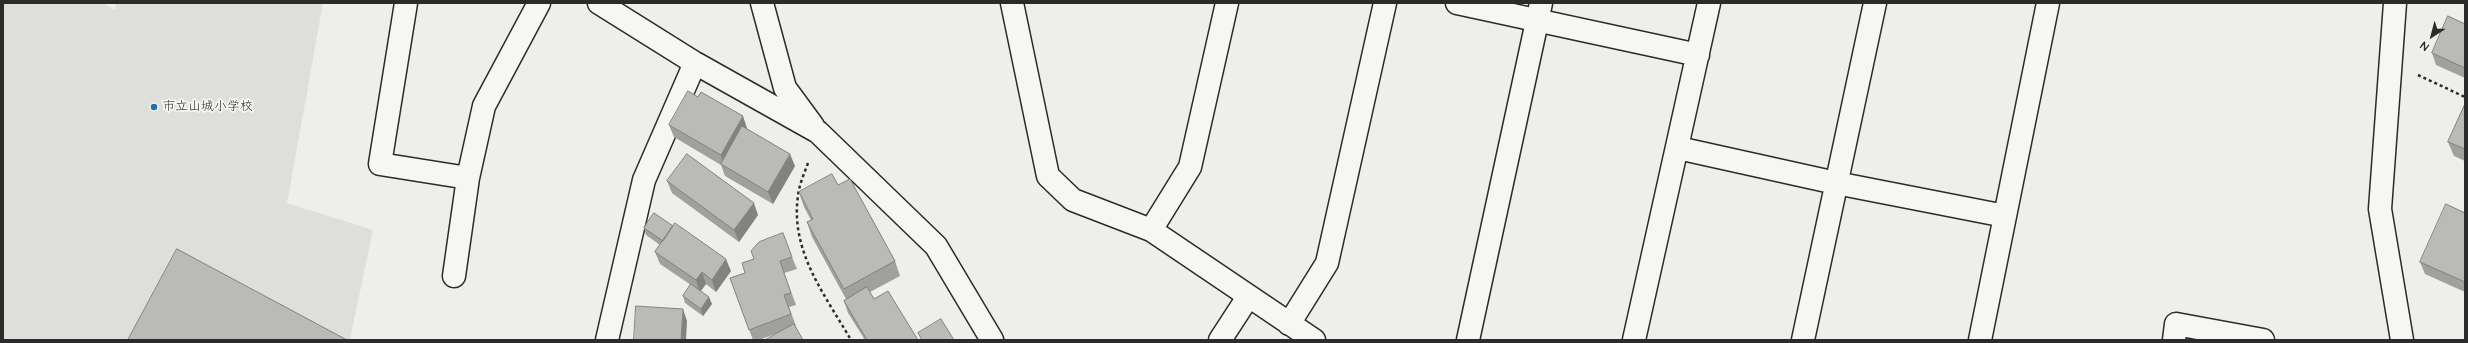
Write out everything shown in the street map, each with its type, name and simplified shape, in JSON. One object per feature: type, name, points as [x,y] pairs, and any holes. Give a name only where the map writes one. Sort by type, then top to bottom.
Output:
[{"type":"street","points":[[406,3],[380,164],[468,178]]},
{"type":"street","points":[[454,276],[468,178],[484,106],[539,3]]},
{"type":"street","points":[[599,3],[695,63],[818,132]]},
{"type":"street","points":[[762,3],[785,88],[818,132],[936,246],[992,340]]},
{"type":"street","points":[[1012,3],[1048,176],[1074,200],[1151,230],[1248,298],[1314,340]]},
{"type":"street","points":[[1151,230],[1190,167],[1227,3]]},
{"type":"street","points":[[1289,324],[1327,263],[1385,3]]},
{"type":"street","points":[[1457,3],[1539,12],[1698,55]]},
{"type":"street","points":[[1634,340],[1678,148],[1709,3]]},
{"type":"street","points":[[1803,340],[1874,3]]},
{"type":"street","points":[[1980,340],[2048,3]]},
{"type":"street","points":[[2395,3],[2380,209],[2402,340]]},
{"type":"street","points":[[1468,340],[1539,12]]},
{"type":"street","points":[[607,340],[644,180],[695,63]]},
{"type":"street","points":[[1678,148],[1836,183],[2004,216]]},
{"type":"street","points":[[1220,340],[1248,298]]},
{"type":"street","points":[[2174,340],[2176,324],[2262,340]]},
{"type":"path","points":[[2390,63],[2465,97]]},
{"type":"path","points":[[818,132],[798,195],[797,233],[807,264],[851,340]]},
{"type":"shaded area","name":"市立山城小学校","points":[[3,3],[103,3],[115,10],[116,3],[323,3],[287,203],[373,230],[350,339],[352,340],[3,340]]},
{"type":"building","points":[[2448,16],[2465,24],[2465,68],[2432,53]]},
{"type":"building","points":[[688,91],[698,97],[701,92],[743,116],[721,155],[669,125]]},
{"type":"building","points":[[2465,104],[2465,149],[2448,142]]},
{"type":"building","points":[[742,126],[790,154],[768,192],[721,164]]},
{"type":"building","points":[[687,154],[754,203],[734,230],[667,181]]},
{"type":"building","points":[[832,174],[838,185],[850,179],[895,261],[844,289],[807,222],[813,219],[799,192]]},
{"type":"building","points":[[2446,204],[2465,213],[2465,282],[2420,262]]},
{"type":"building","points":[[654,213],[673,226],[663,241],[644,228]]},
{"type":"building","points":[[675,223],[726,259],[712,280],[702,272],[696,280],[655,252]]},
{"type":"building","points":[[783,233],[792,257],[780,261],[791,293],[784,295],[791,314],[749,330],[730,278],[745,273],[742,263],[754,259],[751,251],[759,242]]},
{"type":"building","points":[[177,249],[347,340],[128,340]]},
{"type":"building","points":[[691,284],[709,297],[701,309],[683,296]]},
{"type":"building","points":[[867,287],[874,299],[888,291],[918,340],[867,340],[844,301]]},
{"type":"building","points":[[636,306],[683,309],[681,340],[634,340]]},
{"type":"building","points":[[941,319],[954,340],[922,340],[918,333]]},
{"type":"building","points":[[794,324],[803,340],[765,340]]},
{"type":"place","name":"市立山城小学校","points":[[154,107]]}]
